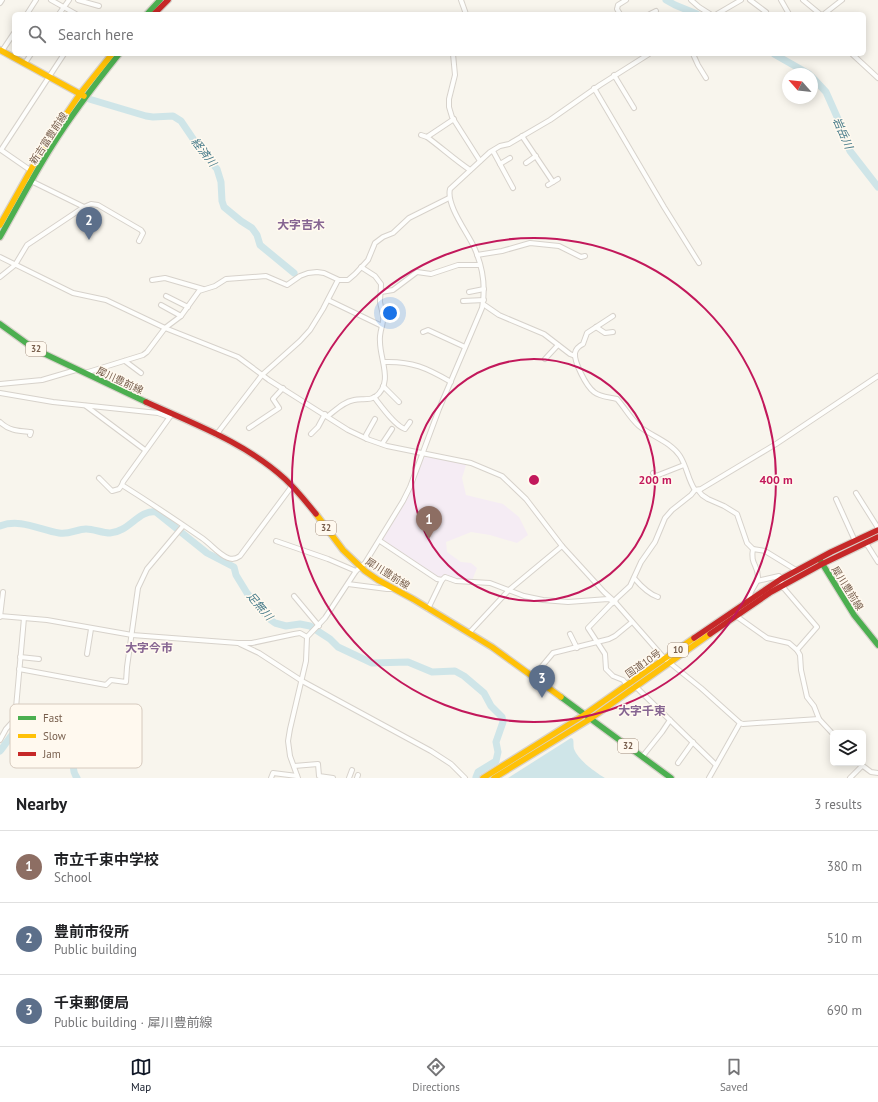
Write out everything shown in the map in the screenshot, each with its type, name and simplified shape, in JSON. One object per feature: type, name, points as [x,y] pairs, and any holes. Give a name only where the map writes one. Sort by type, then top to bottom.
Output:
[{"type":"main road","points":[[149,12],[160,0]]},
{"type":"main road","points":[[156,12],[168,0]]},
{"type":"main road","points":[[1,50],[12,56]]},
{"type":"main road","points":[[12,56],[83,96]]},
{"type":"main road","name":"新吉富豊前線","points":[[0,225],[66,125],[83,96],[111,56]]},
{"type":"main road","name":"新吉富豊前線","points":[[0,237],[29,180],[30,170],[52,135],[83,96],[118,56]]},
{"type":"main road","name":"犀川豊前線","points":[[0,324],[29,345],[76,370],[170,415],[236,444],[257,458],[285,479],[304,499],[358,569],[492,647],[670,778]]},
{"type":"main road","name":"国道10号","points":[[483,778],[636,687],[736,616],[821,561],[878,529]]},
{"type":"main road","name":"国道10号","points":[[494,778],[587,717],[627,685],[781,579],[796,570],[878,537]]},
{"type":"main road","name":"犀川豊前線","points":[[821,561],[854,616],[878,645]]},
{"type":"street","points":[[28,12],[36,0]]},
{"type":"street","points":[[51,0],[73,12]]},
{"type":"street","points":[[60,12],[69,0]]},
{"type":"street","points":[[78,0],[99,6]]},
{"type":"street","points":[[461,0],[465,12]]},
{"type":"street","points":[[619,12],[617,9],[618,5],[626,0]]},
{"type":"street","points":[[691,0],[707,12]]},
{"type":"street","points":[[720,12],[741,0]]},
{"type":"street","points":[[750,0],[766,12]]},
{"type":"street","points":[[782,0],[788,12]]},
{"type":"street","points":[[803,0],[818,12]]},
{"type":"street","points":[[827,12],[842,0]]},
{"type":"street","points":[[1,50],[12,36]]},
{"type":"street","points":[[25,63],[30,56]]},
{"type":"street","points":[[30,170],[1,150],[63,56]]},
{"type":"street","points":[[453,56],[455,75],[449,99],[449,107],[454,120],[480,161]]},
{"type":"street","points":[[271,778],[273,773],[297,777],[290,756],[288,741],[306,661],[307,637],[319,626],[358,569],[365,563],[380,541],[403,501],[410,487],[422,452],[483,302],[484,282],[480,265],[475,248],[451,204],[448,194],[450,189],[492,151],[500,146],[509,144],[550,120],[594,88],[646,56]]},
{"type":"street","points":[[694,56],[706,78]]},
{"type":"street","points":[[854,56],[878,78]]},
{"type":"street","points":[[614,75],[634,108]]},
{"type":"street","points":[[594,88],[664,207],[699,263]]},
{"type":"street","points":[[427,137],[454,120]]},
{"type":"street","points":[[421,136],[427,137],[470,170]]},
{"type":"street","points":[[522,136],[553,182]]},
{"type":"street","points":[[492,151],[513,188]]},
{"type":"street","points":[[526,163],[536,156]]},
{"type":"street","points":[[500,164],[510,158]]},
{"type":"street","points":[[548,185],[558,179]]},
{"type":"street","points":[[29,180],[84,206]]},
{"type":"street","points":[[84,373],[143,355],[166,328],[181,316],[199,291],[215,286],[226,279],[266,276],[287,285],[300,276],[317,272],[324,273],[338,280],[348,280],[368,260],[371,248],[375,243],[394,232],[409,218],[449,198]]},
{"type":"street","points":[[0,277],[15,265],[27,245],[84,206],[91,204],[98,204],[139,228],[143,232],[139,241]]},
{"type":"street","points":[[477,255],[502,251],[530,242],[559,246],[581,257],[585,256]]},
{"type":"street","points":[[0,257],[73,293],[106,300],[166,328],[238,357],[262,375],[348,430],[366,439],[382,444],[471,463],[502,476],[526,499],[562,546],[615,602],[665,659],[740,723],[819,719]]},
{"type":"street","points":[[381,292],[393,290],[417,272],[431,274],[458,265],[480,265]]},
{"type":"street","points":[[311,434],[326,415],[352,400],[368,400],[374,397],[383,386],[385,378],[380,334],[384,320],[380,302],[381,284],[379,280],[361,267]]},
{"type":"street","points":[[152,280],[165,278],[203,289]]},
{"type":"street","points":[[216,435],[262,375],[310,330],[338,280]]},
{"type":"street","points":[[469,292],[484,289]]},
{"type":"street","points":[[166,296],[188,307]]},
{"type":"street","points":[[328,300],[382,326]]},
{"type":"street","points":[[463,301],[483,302],[499,315],[544,334],[570,354],[575,356]]},
{"type":"street","points":[[161,305],[181,316]]},
{"type":"street","points":[[613,316],[587,334],[583,344],[576,350],[575,356],[584,381],[588,387],[595,393],[602,396],[617,399],[639,426],[673,449],[679,455],[691,484],[708,499],[737,514],[747,543],[753,549],[764,551],[796,570]]},
{"type":"street","points":[[596,327],[605,333],[613,332]]},
{"type":"street","points":[[423,332],[428,330],[465,347]]},
{"type":"street","points":[[545,359],[558,345]]},
{"type":"street","points":[[125,361],[141,373]]},
{"type":"street","points":[[384,362],[402,362],[413,364],[429,370],[451,382]]},
{"type":"street","points":[[0,384],[42,380],[76,370]]},
{"type":"street","points":[[716,765],[636,687],[627,685],[626,682],[613,676],[606,669],[605,654],[596,643],[588,628],[630,586],[641,562],[655,542],[665,518],[672,510],[697,490],[776,444],[878,376]]},
{"type":"street","points":[[383,386],[399,402]]},
{"type":"street","points":[[250,428],[279,408],[274,399],[283,388]]},
{"type":"street","points":[[0,393],[53,402],[170,415],[122,482],[119,489],[112,491],[98,478]]},
{"type":"street","points":[[374,397],[394,421],[403,428],[405,429],[410,422]]},
{"type":"street","points":[[86,406],[146,450]]},
{"type":"street","points":[[366,439],[366,435],[375,419]]},
{"type":"street","points":[[0,422],[5,427],[12,430],[31,432],[30,435]]},
{"type":"street","points":[[382,444],[392,429]]},
{"type":"street","points":[[653,473],[656,476],[684,465]]},
{"type":"street","points":[[122,485],[174,518],[229,559],[236,559],[242,554],[292,486]]},
{"type":"street","points":[[856,493],[878,529]]},
{"type":"street","points":[[836,500],[855,541]]},
{"type":"street","points":[[19,669],[106,685],[111,680],[126,682],[138,588],[147,570],[183,526]]},
{"type":"street","points":[[276,541],[358,569]]},
{"type":"street","points":[[380,541],[437,579],[442,580]]},
{"type":"street","points":[[866,543],[878,562]]},
{"type":"street","points":[[469,633],[509,590],[562,546]]},
{"type":"street","points":[[749,600],[750,591],[758,577],[752,558],[753,549]]},
{"type":"street","points":[[757,581],[779,576],[782,586],[817,628],[798,650]]},
{"type":"street","points":[[428,609],[442,580],[445,577],[456,581],[490,583],[524,596],[543,600],[568,602],[608,600],[615,602]]},
{"type":"street","points":[[634,578],[642,588],[658,597]]},
{"type":"street","points":[[348,584],[387,589],[393,588]]},
{"type":"street","points":[[3,592],[0,617],[47,620],[91,629],[132,635],[238,643],[252,643],[300,633],[307,637]]},
{"type":"street","points":[[294,596],[319,626]]},
{"type":"street","points":[[736,616],[766,638],[789,644],[798,650],[807,696],[817,710],[819,719],[830,731]]},
{"type":"street","points":[[16,704],[24,618]]},
{"type":"street","points":[[533,677],[554,653],[596,643],[615,636],[632,622]]},
{"type":"street","points":[[87,654],[91,629]]},
{"type":"street","points":[[570,634],[577,648]]},
{"type":"street","points":[[238,643],[259,653],[302,681],[431,751],[451,764],[465,778]]},
{"type":"street","points":[[20,657],[39,659]]},
{"type":"street","points":[[642,757],[670,720]]},
{"type":"street","points":[[709,778],[740,723]]},
{"type":"street","points":[[0,740],[6,728],[10,724]]},
{"type":"street","points":[[678,764],[693,742]]},
{"type":"street","points":[[294,766],[318,764],[319,776],[333,778]]},
{"type":"street","points":[[850,778],[859,766]]},
{"type":"street","points":[[862,766],[871,772],[878,774]]},
{"type":"street","points":[[350,778],[352,770]]},
{"type":"shaded area","points":[[425,456],[467,462],[462,478],[466,495],[503,504],[519,517],[528,535],[517,543],[490,535],[471,532],[446,542],[447,552],[461,562],[471,563],[477,568],[471,583],[445,577],[442,580],[380,541],[403,501]]},
{"type":"shaded area","points":[[571,738],[573,739],[574,749],[579,757],[605,778],[508,778]]},
{"type":"waterway","name":"岩岳川","points":[[666,0],[692,12]]},
{"type":"waterway","name":"岩岳川","points":[[778,56],[798,68]]},
{"type":"waterway","name":"岩岳川","points":[[818,83],[826,92],[850,151],[878,187]]},
{"type":"waterway","name":"経済川","points":[[89,99],[146,116],[173,116],[181,121],[202,152],[217,169],[221,182],[222,201],[224,207],[252,228],[257,235],[260,245],[294,273]]},
{"type":"waterway","name":"足無川","points":[[0,526],[15,523],[30,525],[52,532],[70,533],[86,529],[110,533],[123,529],[144,514],[156,512],[207,553],[234,567],[236,575],[247,593],[268,618],[275,623],[286,626],[300,624],[310,626],[330,639],[338,647],[372,663],[408,662],[432,672],[455,671],[464,676],[484,693],[491,706],[502,717],[503,722],[496,742],[498,752],[496,761],[478,772],[476,777]]},
{"type":"waterway","points":[[0,751],[10,737]]},
{"type":"waterway","points":[[74,768],[74,773],[77,778]]},
{"type":"traffic: fast","points":[[149,12],[160,0]]},
{"type":"traffic: fast","points":[[0,237],[38,169],[60,134],[84,99],[117,56]]},
{"type":"traffic: fast","points":[[0,324],[29,345],[45,354],[146,402]]},
{"type":"traffic: fast","points":[[820,560],[854,615],[878,645]]},
{"type":"traffic: fast","points":[[561,697],[671,778]]},
{"type":"traffic: slow","points":[[0,50],[84,96]]},
{"type":"traffic: slow","points":[[0,225],[42,150],[80,94],[110,56]]},
{"type":"traffic: slow","points":[[316,514],[343,550],[365,571],[492,647],[561,697]]},
{"type":"traffic: slow","points":[[494,778],[590,719],[710,634]]},
{"type":"traffic: slow","points":[[483,778],[584,715],[694,638]]},
{"type":"traffic: jam","points":[[156,12],[168,0]]},
{"type":"traffic: jam","points":[[146,402],[219,435],[254,455],[285,479],[316,514]]},
{"type":"traffic: jam","points":[[694,638],[781,579],[831,552],[878,530]]},
{"type":"traffic: jam","points":[[710,634],[771,592],[822,564],[878,537]]},
{"type":"place","name":"豊前市役所","points":[[89,240]]},
{"type":"place","name":"市立千束中学校","points":[[429,539]]},
{"type":"place","name":"千束郵便局","points":[[542,698]]},
{"type":"district","name":"大字吉木","points":[[301,225]]},
{"type":"district","name":"大字今市","points":[[149,648]]},
{"type":"district","name":"大字千束","points":[[642,711]]}]
